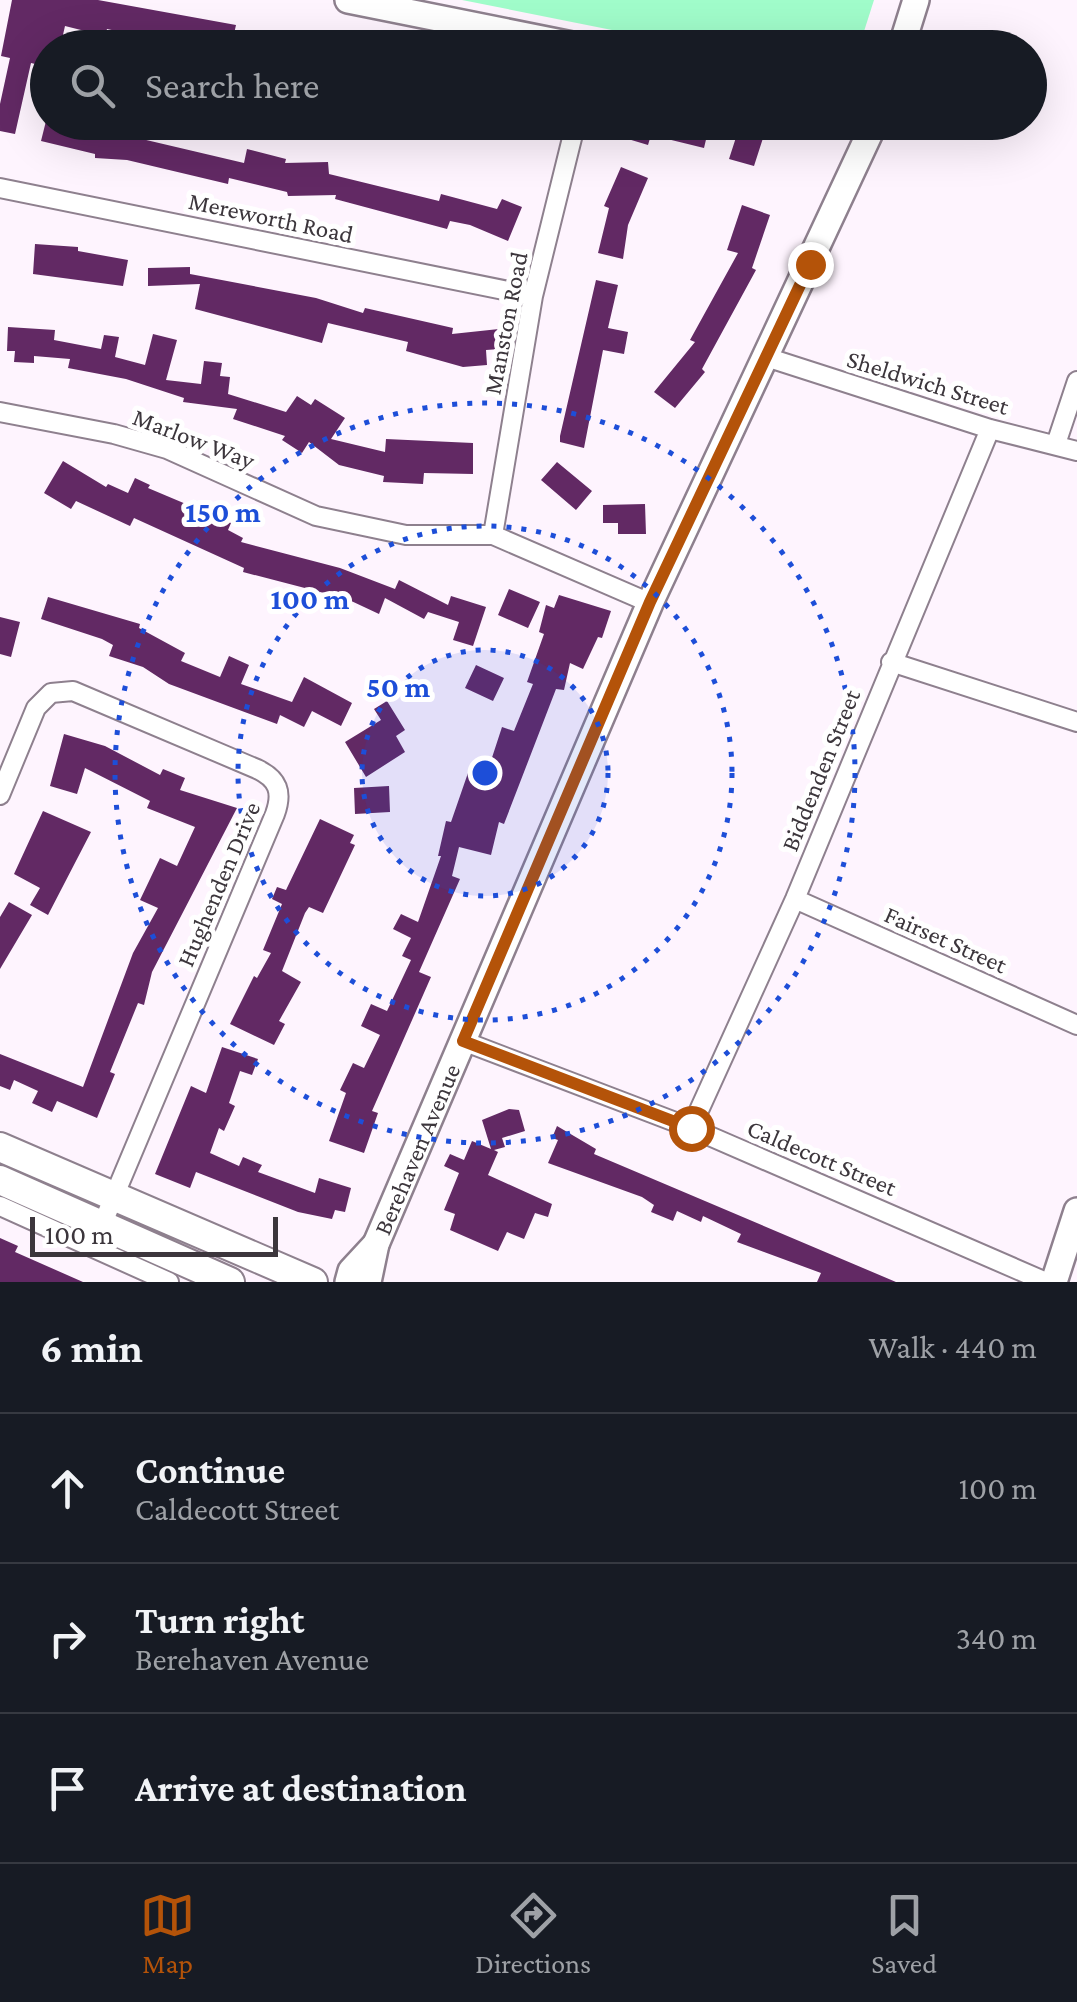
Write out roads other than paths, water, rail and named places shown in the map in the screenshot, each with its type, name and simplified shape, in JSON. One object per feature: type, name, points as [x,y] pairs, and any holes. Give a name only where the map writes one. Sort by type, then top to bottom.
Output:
[{"type":"main road","points":[[0,1148],[313,1282]]},
{"type":"main road","points":[[0,1180],[230,1282]]},
{"type":"street","points":[[348,0],[498,30]]},
{"type":"street","points":[[907,30],[916,0]]},
{"type":"street","name":"Manston Road","points":[[493,534],[532,296],[571,140]]},
{"type":"street","name":"Berehaven Avenue","points":[[368,1282],[376,1244],[650,602],[867,140]]},
{"type":"street","name":"Mereworth Road","points":[[0,188],[532,296]]},
{"type":"street","name":"Sheldwich Street","points":[[766,357],[990,430],[1077,451]]},
{"type":"street","points":[[1056,444],[1077,380]]},
{"type":"street","name":"Marlow Way","points":[[0,412],[114,434],[166,449],[316,516],[406,535],[493,534],[650,602]]},
{"type":"street","name":"Biddenden Street","points":[[691,1128],[794,899],[990,430]]},
{"type":"street","points":[[891,662],[1077,722]]},
{"type":"street","name":"Hughenden Drive","points":[[0,795],[36,708],[51,693],[73,691],[257,768],[276,782],[280,794],[275,814],[102,1225]]},
{"type":"street","name":"Fairset Street","points":[[794,899],[1077,1025]]},
{"type":"street","name":"Caldecott Street","points":[[463,1041],[691,1128],[1046,1282]]},
{"type":"street","points":[[0,1206],[169,1282]]},
{"type":"street","points":[[1054,1282],[1077,1211]]},
{"type":"street","name":"Berehaven Avenue","points":[[348,1282],[351,1271],[376,1244]]}]
